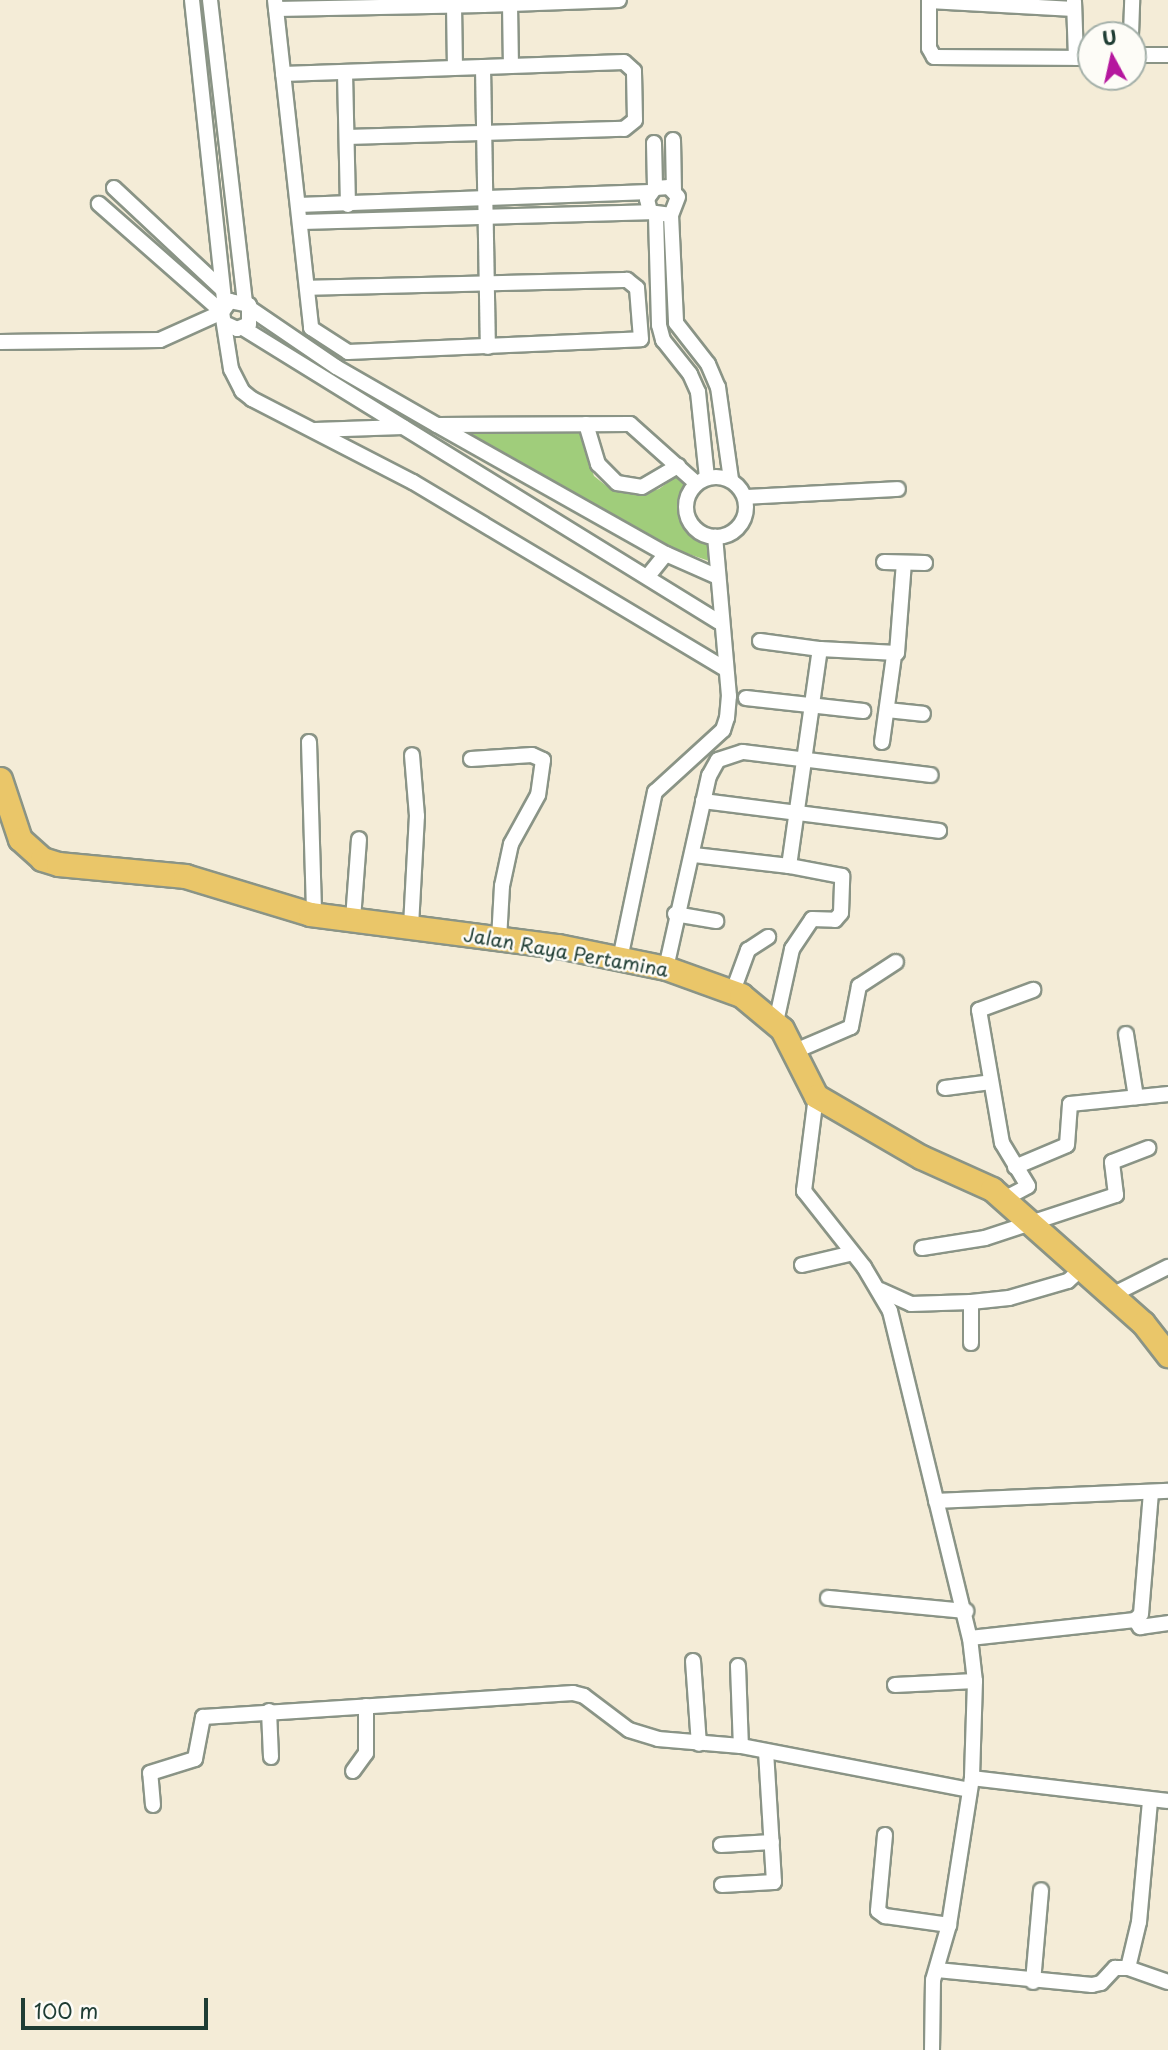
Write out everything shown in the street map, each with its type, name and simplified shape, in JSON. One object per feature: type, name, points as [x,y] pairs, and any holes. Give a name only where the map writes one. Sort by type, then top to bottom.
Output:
[{"type":"main road","name":"Jalan Raya Pertamina","points":[[0,779],[20,839],[42,859],[185,876],[314,915],[411,926],[620,959],[666,968],[733,991],[776,1022],[816,1096]]},
{"type":"main road","points":[[816,1096],[1004,1199],[1034,1222],[1166,1348]]},
{"type":"street","points":[[192,0],[231,369],[242,391],[412,482],[725,669]]},
{"type":"street","points":[[210,0],[248,306],[249,324],[243,328]]},
{"type":"street","points":[[307,288],[487,280],[633,281],[640,339],[348,352],[311,328],[276,5],[454,5],[483,2],[510,4],[619,0]]},
{"type":"street","points":[[1131,21],[1132,0]]},
{"type":"street","points":[[1077,23],[1074,5],[929,1],[929,48],[934,57],[1077,58]]},
{"type":"street","points":[[510,4],[511,66]]},
{"type":"street","points":[[454,5],[455,67]]},
{"type":"street","points":[[1147,55],[1168,55]]},
{"type":"street","points":[[283,75],[624,62],[634,71],[635,120],[624,129],[346,137]]},
{"type":"street","points":[[483,67],[488,347]]},
{"type":"street","points":[[345,73],[348,205]]},
{"type":"street","points":[[300,222],[485,215],[659,214],[678,204],[674,191],[673,140]]},
{"type":"street","points":[[654,143],[652,190],[659,214],[676,323],[708,365],[718,387],[731,480],[745,497],[747,509],[737,529],[715,537],[699,532],[687,518],[686,499],[702,480],[698,392],[690,374],[663,340],[659,325],[659,214]]},
{"type":"street","points":[[114,188],[222,289]]},
{"type":"street","points":[[298,205],[674,191]]},
{"type":"street","points":[[99,204],[243,328],[719,622]]},
{"type":"street","points":[[196,265],[218,249]]},
{"type":"street","points":[[0,342],[160,340],[224,314],[230,301],[248,306],[336,367],[666,554],[718,577]]},
{"type":"street","points":[[586,424],[598,464],[617,483],[642,487],[678,466]]},
{"type":"street","points":[[312,430],[437,425],[630,424],[678,466],[702,480],[731,480]]},
{"type":"street","points":[[745,497],[898,489]]},
{"type":"street","points":[[620,959],[655,792],[723,730],[730,695],[719,622],[715,537]]},
{"type":"street","points":[[648,576],[666,554]]},
{"type":"street","points":[[884,562],[925,563]]},
{"type":"street","points":[[882,742],[894,656],[901,643],[904,563]]},
{"type":"street","points":[[761,641],[894,656]]},
{"type":"street","points":[[789,866],[820,649]]},
{"type":"street","points":[[746,698],[863,711]]},
{"type":"street","points":[[887,710],[923,714]]},
{"type":"street","points":[[309,742],[314,915]]},
{"type":"street","points":[[666,968],[675,914],[694,855],[703,801],[712,769],[729,753],[931,775]]},
{"type":"street","points":[[411,926],[416,816],[412,755]]},
{"type":"street","points":[[471,759],[532,755],[543,760],[538,795],[511,844],[502,886],[499,939]]},
{"type":"street","points":[[703,801],[939,831]]},
{"type":"street","points":[[353,919],[359,839]]},
{"type":"street","points":[[694,855],[789,866],[842,876],[839,918],[811,919],[792,949],[776,1022]]},
{"type":"street","points":[[675,914],[716,921]]},
{"type":"street","points":[[733,991],[748,950],[768,937]]},
{"type":"street","points":[[793,1052],[851,1027],[859,986],[896,962]]},
{"type":"street","points":[[1004,1199],[1027,1188],[1002,1143],[979,1010],[1033,990]]},
{"type":"street","points":[[1126,1034],[1136,1097]]},
{"type":"street","points":[[945,1088],[991,1082]]},
{"type":"street","points":[[1015,1167],[1067,1145],[1068,1105],[1168,1094]]},
{"type":"street","points":[[816,1096],[804,1191],[880,1290],[902,1355],[936,1501],[966,1611],[970,1638],[975,1681],[970,1784],[949,1925],[937,1970],[931,2008],[932,2050]]},
{"type":"street","points":[[922,1248],[985,1238],[1116,1195],[1112,1162],[1148,1147]]},
{"type":"street","points":[[802,1265],[853,1253]]},
{"type":"street","points":[[1112,1295],[1168,1267]]},
{"type":"street","points":[[880,1290],[911,1304],[971,1303],[1009,1298],[1068,1281],[1081,1269]]},
{"type":"street","points":[[971,1303],[971,1343]]},
{"type":"street","points":[[936,1501],[1168,1491]]},
{"type":"street","points":[[970,1638],[1135,1620],[1141,1614],[1151,1493]]},
{"type":"street","points":[[828,1598],[966,1611]]},
{"type":"street","points":[[1135,1620],[1140,1627],[1168,1623]]},
{"type":"street","points":[[693,1661],[699,1744]]},
{"type":"street","points":[[738,1666],[741,1746]]},
{"type":"street","points":[[895,1685],[975,1681]]},
{"type":"street","points":[[153,1805],[150,1773],[198,1757],[203,1717],[573,1693],[584,1696],[629,1730],[699,1744],[741,1746],[970,1784],[1168,1801]]},
{"type":"street","points":[[353,1771],[366,1753],[366,1706]]},
{"type":"street","points":[[269,1711],[271,1757]]},
{"type":"street","points":[[722,1885],[774,1882],[766,1751]]},
{"type":"street","points":[[1128,1968],[1139,1922],[1150,1801]]},
{"type":"street","points":[[885,1835],[878,1911],[949,1925]]},
{"type":"street","points":[[720,1845],[772,1842]]},
{"type":"street","points":[[1033,1982],[1041,1890]]},
{"type":"street","points":[[937,1970],[1033,1982],[1092,1985],[1101,1983],[1115,1968],[1128,1968],[1168,1982]]},
{"type":"green space","points":[[462,430],[579,430],[594,476],[609,488],[638,495],[659,489],[678,475],[687,483],[677,502],[681,521],[693,538],[710,545],[712,562],[671,548]]}]
